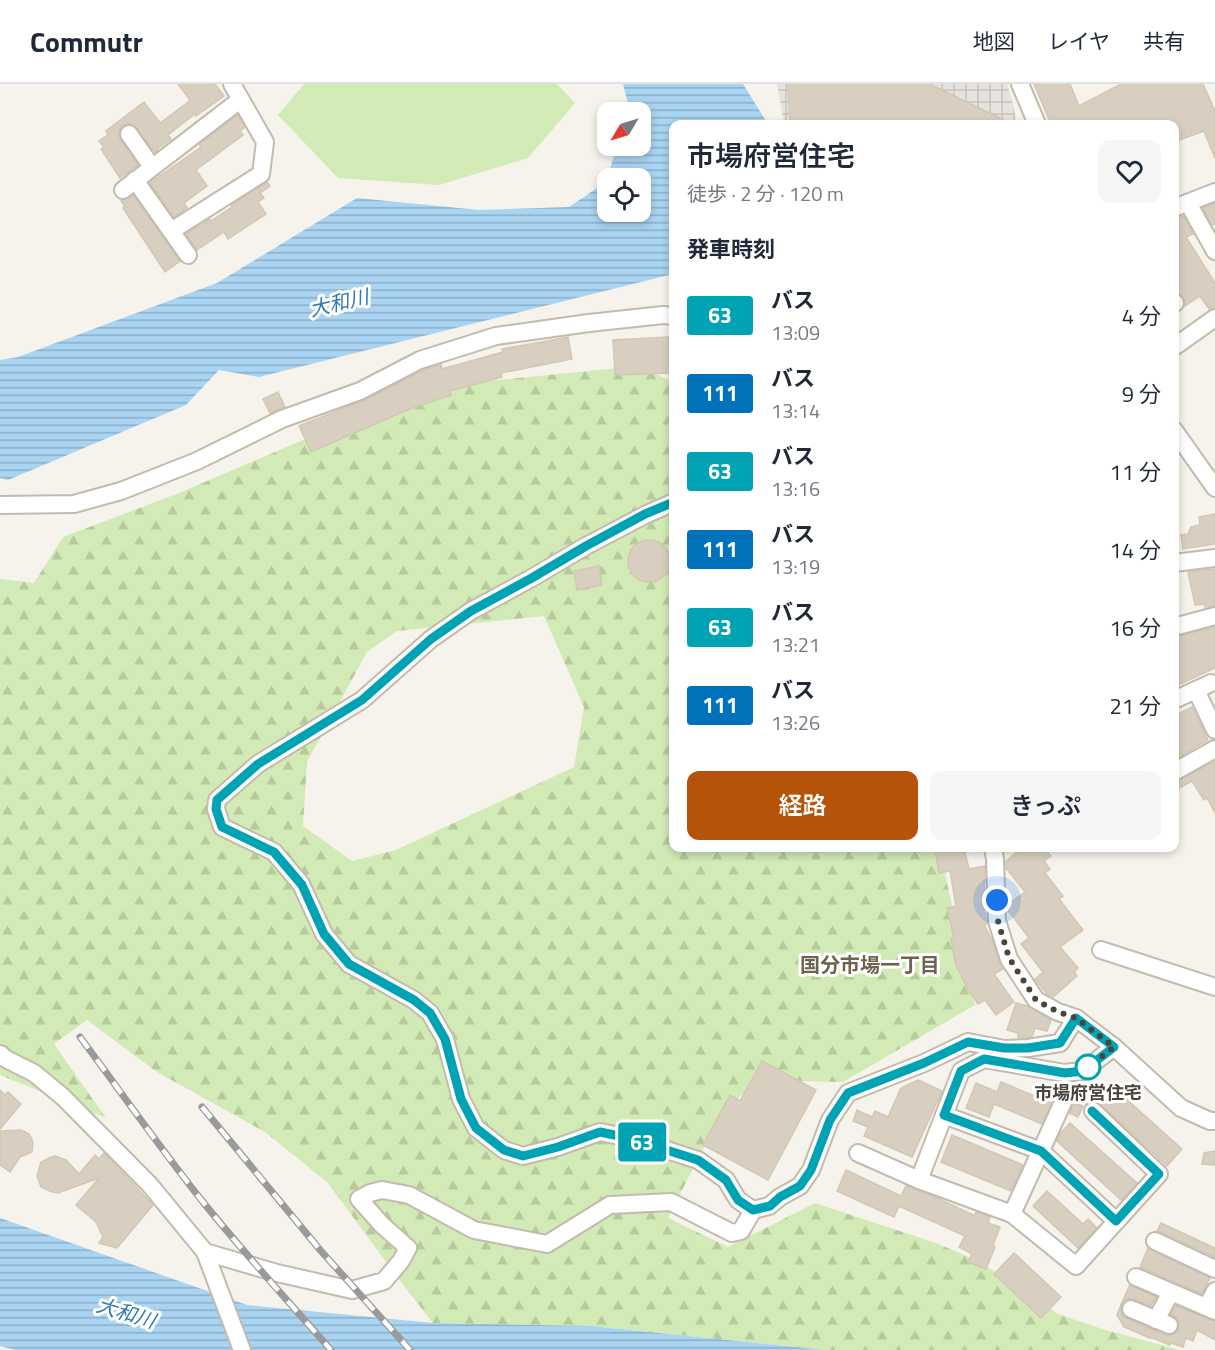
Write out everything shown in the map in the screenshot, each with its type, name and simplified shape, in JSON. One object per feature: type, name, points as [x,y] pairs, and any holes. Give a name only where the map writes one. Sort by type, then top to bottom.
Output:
[{"type":"street","points":[[171,231],[261,174],[265,142],[232,84]]},
{"type":"street","points":[[1018,84],[1026,120]]},
{"type":"street","points":[[1018,84],[1034,120]]},
{"type":"street","points":[[188,255],[171,231],[129,185],[240,99]]},
{"type":"street","points":[[129,134],[152,167]]},
{"type":"street","points":[[1215,192],[1181,205],[1215,251]]},
{"type":"street","points":[[0,505],[74,504],[121,490],[197,461],[282,419],[360,391],[420,360],[496,336],[589,323],[669,316]]},
{"type":"street","points":[[1179,343],[1215,318]]},
{"type":"street","points":[[1179,437],[1215,488]]},
{"type":"street","points":[[669,504],[645,514],[471,611],[431,639],[362,700],[258,764],[217,800],[216,809],[222,827],[274,852],[302,885],[324,934],[349,964],[414,1000],[430,1013],[445,1039],[461,1099],[476,1128],[504,1150],[523,1156],[558,1147],[600,1132],[629,1138],[698,1160],[726,1180],[738,1200],[753,1210],[770,1206],[780,1197],[800,1186],[811,1170],[830,1120],[848,1093],[924,1063],[968,1042],[1004,1048],[1028,1048],[1060,1043],[1076,1018]]},
{"type":"street","points":[[1179,562],[1215,558]]},
{"type":"street","points":[[1179,626],[1215,616]]},
{"type":"street","points":[[1179,698],[1211,683]]},
{"type":"street","points":[[1196,690],[1215,730]]},
{"type":"street","points":[[1179,769],[1215,749]]},
{"type":"street","points":[[994,852],[998,921],[1009,958],[1036,1000],[1058,1012],[1076,1018],[1114,1047],[1181,1108],[1215,1121]]},
{"type":"street","points":[[1101,950],[1215,987]]},
{"type":"street","points":[[919,1180],[961,1071],[984,1059],[1065,1073],[1083,1071],[1114,1047]]},
{"type":"street","points":[[0,1054],[34,1072],[63,1097],[150,1185],[207,1258],[242,1350]]},
{"type":"street","points":[[1012,1214],[1064,1100]]},
{"type":"street","points":[[858,1153],[919,1180],[1012,1214],[1076,1266],[1159,1174],[1092,1111]]},
{"type":"street","points":[[944,1115],[1041,1151],[1116,1221]]},
{"type":"street","points":[[207,1258],[352,1290],[384,1281],[401,1261],[408,1248],[382,1225],[359,1199],[382,1190],[409,1196],[474,1230],[547,1244],[610,1205],[671,1202],[732,1233],[741,1231],[753,1210]]},
{"type":"street","points":[[1155,1241],[1215,1269]]},
{"type":"street","points":[[1136,1277],[1211,1309],[1215,1291]]},
{"type":"street","points":[[1131,1309],[1162,1323],[1171,1292]]},
{"type":"shaded area","points":[[777,84],[1007,84],[1016,120],[783,120]]},
{"type":"green space","points":[[304,84],[557,84],[575,103],[528,158],[439,185],[338,178],[278,115]]},
{"type":"green space","points":[[639,366],[669,380],[669,852],[940,852],[975,1005],[843,1082],[756,1080],[717,1121],[668,1218],[728,1247],[815,1203],[936,1243],[980,1262],[1058,1314],[1105,1330],[1180,1350],[825,1350],[591,1326],[433,1323],[327,1182],[265,1132],[157,1072],[87,1020],[54,1044],[106,1118],[0,1075],[0,579],[34,583],[63,537],[179,493],[427,387]],"holes":[[[544,616],[584,707],[574,767],[396,850],[352,861],[303,826],[307,762],[367,652],[397,631]]]},
{"type":"water","name":"大和川","points":[[623,84],[743,84],[765,120],[669,120],[669,275],[259,377],[219,370],[186,405],[8,480],[0,478],[0,360],[18,357],[217,283],[357,198],[479,210],[569,207],[597,188],[597,222],[651,222],[651,168],[610,168],[614,156],[651,156],[651,102],[628,102]]},
{"type":"water","name":"大和川","points":[[0,1218],[247,1305],[433,1323],[591,1326],[825,1350],[15,1350],[0,1346]]},
{"type":"building","points":[[178,84],[215,84],[224,96],[196,116],[195,114],[168,135],[171,139],[155,152],[134,125],[123,126],[119,130],[120,139],[138,165],[120,178],[101,149],[104,147],[99,141],[108,135],[106,131],[144,102],[160,123],[190,100]]},
{"type":"building","points":[[788,84],[930,84],[1004,120],[790,120]]},
{"type":"building","points":[[1034,84],[1070,84],[1079,106],[1121,84],[1203,84],[1215,111],[1215,158],[1204,131],[1179,140],[1179,120],[1049,120]]},
{"type":"building","points":[[238,115],[245,127],[240,131],[243,135],[196,170],[207,186],[184,203],[187,208],[174,217],[150,183],[201,147],[199,144]]},
{"type":"building","points":[[267,182],[270,186],[260,193],[264,198],[258,202],[266,214],[228,239],[224,232],[197,250],[186,234],[210,219],[211,221]]},
{"type":"building","points":[[133,195],[180,261],[165,272],[123,208],[125,206],[121,201]]},
{"type":"building","points":[[1215,203],[1215,224],[1212,225],[1203,208]]},
{"type":"building","points":[[1183,216],[1193,234],[1186,237],[1215,283],[1215,308],[1209,309],[1200,296],[1185,306],[1184,297],[1179,294],[1179,217]]},
{"type":"building","points":[[568,337],[572,359],[501,373],[502,377],[450,391],[451,395],[412,408],[311,452],[299,426],[365,400],[424,370],[441,364],[442,369],[503,352],[502,349]]},
{"type":"building","points":[[669,337],[669,373],[615,375],[613,340]]},
{"type":"building","points":[[278,392],[285,407],[270,413],[263,399]]},
{"type":"building","points":[[1215,514],[1215,544],[1183,549],[1181,535],[1188,534],[1191,527],[1200,525],[1199,517]]},
{"type":"building","points":[[649,540],[657,542],[664,546],[668,553],[668,569],[664,576],[657,580],[649,582],[641,580],[634,576],[630,569],[628,561],[630,553],[634,546],[641,542]]},
{"type":"building","points":[[599,566],[602,585],[577,590],[574,571]]},
{"type":"building","points":[[1215,569],[1215,605],[1205,607],[1205,604],[1195,605],[1188,572]]},
{"type":"building","points":[[1215,627],[1215,668],[1179,685],[1179,636]]},
{"type":"building","points":[[1192,707],[1208,740],[1179,757],[1179,714]]},
{"type":"building","points":[[1214,762],[1215,813],[1207,798],[1204,800],[1192,781],[1179,788],[1179,780]]},
{"type":"building","points":[[936,852],[965,852],[969,869],[985,866],[986,908],[984,908],[987,924],[984,925],[1003,969],[994,974],[1014,1002],[996,1015],[985,1000],[978,1004],[956,965],[951,939],[954,938],[947,908],[956,906],[950,871],[939,873]]},
{"type":"building","points":[[1017,852],[1048,852],[1051,856],[1044,861],[1050,869],[1045,873],[1063,896],[1059,899],[1083,930],[1060,947],[1078,968],[1074,972],[1077,976],[1053,997],[1047,994],[1035,979],[1043,972],[1021,944],[1029,938],[1007,909],[1007,905],[1025,892],[1006,868],[1006,861]]},
{"type":"building","points":[[1016,1003],[1028,1006],[1051,1020],[1047,1031],[1035,1028],[1032,1037],[1018,1038],[1018,1033],[1007,1030]]},
{"type":"building","points":[[762,1061],[816,1090],[768,1180],[703,1145],[730,1095],[740,1101]]},
{"type":"building","points":[[918,1080],[942,1091],[912,1157],[864,1136],[868,1127],[853,1121],[857,1110],[872,1117],[875,1111],[888,1117],[901,1088]]},
{"type":"building","points":[[1001,1082],[1051,1103],[1042,1124],[994,1104],[989,1117],[966,1108],[976,1083],[997,1092]]},
{"type":"building","points":[[1113,1087],[1182,1149],[1167,1166],[1099,1103]]},
{"type":"building","points":[[0,1090],[5,1095],[8,1092],[21,1104],[0,1129]]},
{"type":"building","points":[[1074,1103],[1083,1106],[1078,1117],[1069,1113]]},
{"type":"building","points":[[1070,1123],[1137,1183],[1121,1200],[1057,1141]]},
{"type":"building","points":[[21,1130],[29,1134],[33,1142],[32,1152],[20,1157],[10,1172],[0,1165],[0,1131]]},
{"type":"building","points":[[952,1135],[1023,1165],[1011,1191],[941,1162]]},
{"type":"building","points":[[1215,1151],[1215,1165],[1202,1164],[1204,1153]]},
{"type":"building","points":[[104,1153],[153,1205],[117,1248],[99,1243],[103,1237],[96,1222],[76,1205],[99,1178],[58,1193],[41,1187],[37,1176],[41,1162],[49,1158],[55,1156],[66,1160],[79,1174],[95,1155],[99,1159]]},
{"type":"building","points":[[846,1170],[901,1196],[906,1186],[975,1216],[976,1212],[990,1217],[988,1223],[1000,1227],[986,1269],[968,1262],[972,1254],[959,1247],[965,1236],[899,1206],[894,1217],[837,1191]]},
{"type":"building","points":[[1047,1191],[1083,1224],[1088,1219],[1097,1228],[1078,1248],[1033,1206]]},
{"type":"building","points":[[1161,1223],[1215,1248],[1215,1257],[1157,1231]]},
{"type":"building","points":[[1148,1248],[1210,1278],[1202,1294],[1140,1267]]},
{"type":"building","points":[[1014,1253],[1061,1297],[1041,1318],[994,1274]]},
{"type":"building","points":[[1130,1285],[1156,1297],[1151,1306],[1135,1299],[1125,1300],[1121,1310],[1122,1315],[1126,1318],[1165,1335],[1171,1335],[1179,1329],[1178,1319],[1171,1314],[1176,1306],[1215,1321],[1215,1340],[1197,1330],[1193,1341],[1186,1338],[1183,1347],[1171,1343],[1170,1345],[1124,1327],[1117,1315]]},
{"type":"railway","points":[[80,1037],[203,1202],[331,1350]]},
{"type":"railway","points":[[202,1107],[321,1251],[410,1350]]},
{"type":"bus line","name":"63","points":[[669,504],[645,514],[471,611],[431,639],[362,700],[258,764],[217,800],[216,809],[222,827],[274,852],[302,885],[324,934],[349,964],[414,1000],[430,1013],[445,1039],[461,1099],[476,1128],[504,1150],[523,1156],[558,1147],[600,1132],[629,1138],[698,1160],[726,1180],[738,1200],[753,1210],[770,1206],[780,1197],[800,1186],[811,1170],[830,1120],[848,1093],[924,1063],[968,1042],[1004,1048],[1028,1048],[1060,1043],[1076,1018],[1114,1047],[1083,1071],[1065,1073],[984,1059],[961,1071],[944,1115],[1041,1151],[1116,1221],[1159,1174],[1092,1111]]},
{"type":"place","name":"市場府営住宅","points":[[1088,1067]]},
{"type":"district","name":"国分市場一丁目","points":[[870,965]]},
{"type":"route","points":[[997,900],[998,921],[1009,958],[1036,1000],[1058,1012],[1076,1018],[1114,1047],[1083,1071],[1088,1067]]}]
